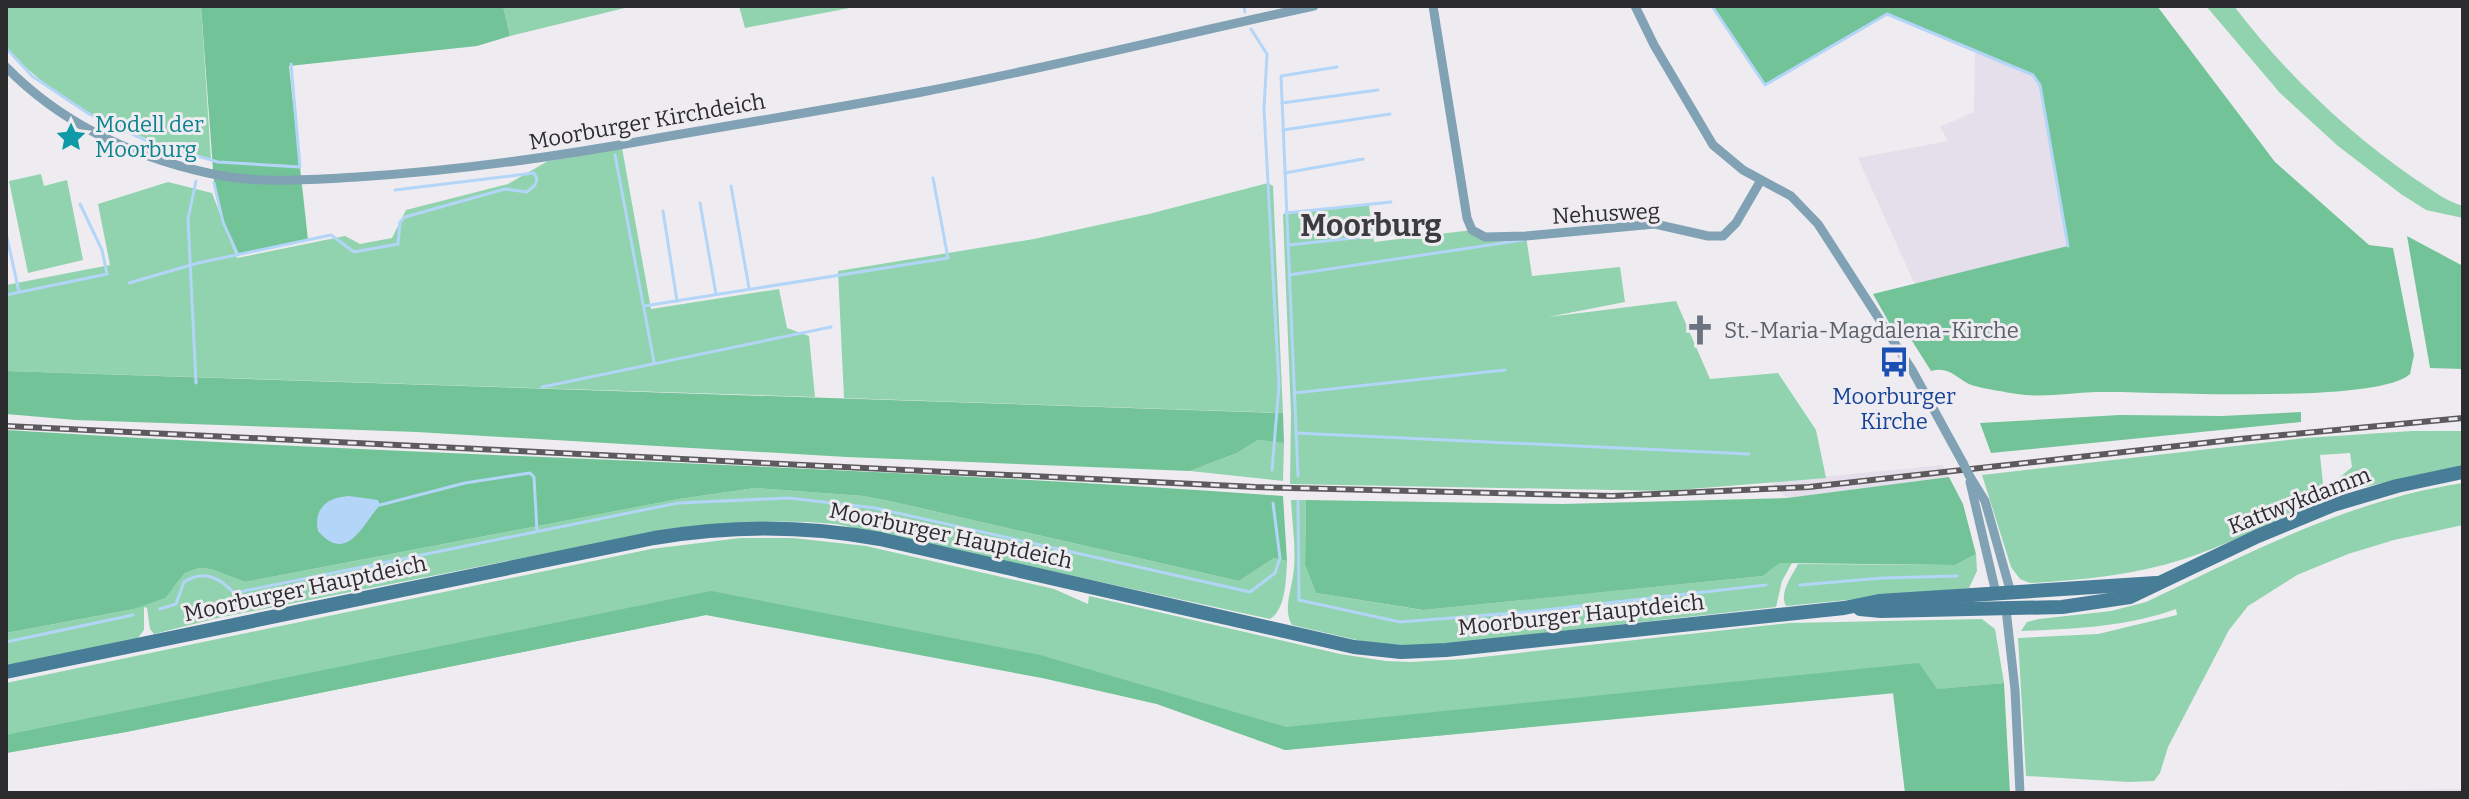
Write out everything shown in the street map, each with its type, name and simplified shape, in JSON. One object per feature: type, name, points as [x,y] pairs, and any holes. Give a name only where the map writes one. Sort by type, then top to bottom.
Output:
[{"type":"main road","name":"Kattwykdamm","points":[[2006,609],[2104,602],[2130,597],[2258,536],[2333,505],[2397,486],[2463,472]]},
{"type":"main road","name":"Moorburger Hauptdeich","points":[[6,672],[654,538],[751,528],[823,530],[880,539],[1354,647],[1385,651],[1446,650],[1844,608],[1879,601],[2003,593]]},
{"type":"main road","name":"Kattwykdamm","points":[[2003,593],[2156,583]]},
{"type":"main road","points":[[2003,593],[2006,609]]},
{"type":"main road","name":"Moorburger Hauptdeich","points":[[1844,608],[1881,611],[2006,609]]},
{"type":"street","name":"Moorburger Kirchdeich","points":[[6,67],[55,110],[88,131],[125,148],[209,174],[284,182],[498,165],[617,146],[925,91],[1314,6]]},
{"type":"street","name":"Nehusweg","points":[[1433,6],[1467,218],[1472,230],[1485,237],[1655,224],[1708,236],[1723,236],[1736,223],[1761,180]]},
{"type":"street","points":[[1635,6],[1654,45],[1713,145],[1733,163],[1791,196],[1818,224],[1912,370],[1985,501],[2003,593]]},
{"type":"street","points":[[1969,475],[2003,593]]},
{"type":"street","points":[[2006,609],[2015,690],[2020,793]]},
{"type":"shaded area","points":[[1975,50],[2033,75],[2040,85],[2068,246],[1915,285],[1858,158],[1948,141],[1940,127],[1974,112]]},
{"type":"shaded area","points":[[1943,465],[1949,477],[1787,498],[1771,482]]},
{"type":"shaded area","points":[[2463,789],[2463,793],[2214,793]]},
{"type":"green space","points":[[6,6],[201,6],[211,160],[126,131],[52,89],[6,48]]},
{"type":"green space","points":[[201,6],[503,6],[510,36],[477,46],[289,66],[308,240],[239,255],[223,222],[214,183]]},
{"type":"green space","points":[[503,6],[633,6],[510,36]]},
{"type":"green space","points":[[739,6],[860,6],[745,28]]},
{"type":"green space","points":[[1712,6],[2157,6],[2275,162],[2369,245],[2393,248],[2414,355],[2410,374],[2389,384],[2310,393],[2096,392],[2037,396],[1979,387],[1947,371],[1931,371],[1909,336],[1896,335],[1873,294],[2068,246],[2040,85],[2033,75],[1887,14],[1765,85]]},
{"type":"green space","points":[[2206,6],[2234,6],[2318,100],[2390,161],[2438,194],[2463,206],[2463,218],[2426,210],[2338,146],[2280,93]]},
{"type":"green space","points":[[622,148],[651,309],[779,289],[787,328],[809,336],[815,397],[6,371],[6,285],[110,265],[98,204],[168,182],[212,193],[237,258],[345,236],[360,244],[392,238],[406,210],[508,184],[548,161]]},
{"type":"green space","points":[[41,174],[44,186],[67,180],[83,260],[28,273],[9,181]]},
{"type":"green space","points":[[1268,183],[1273,186],[1283,413],[844,398],[838,271],[1034,239],[1149,214]]},
{"type":"green space","points":[[1369,205],[1374,242],[1472,230],[1478,235],[1526,236],[1532,276],[1620,267],[1625,302],[1548,317],[1676,301],[1710,379],[1778,373],[1816,430],[1826,478],[1665,491],[1290,484],[1291,414],[1283,214]]},
{"type":"green space","points":[[2407,236],[2463,266],[2463,369],[2430,368]]},
{"type":"green space","points":[[6,371],[1283,413],[1284,443],[1258,440],[1237,453],[1190,471],[847,457],[417,432],[76,420],[6,414]]},
{"type":"green space","points":[[2301,412],[2301,422],[1991,453],[1980,423],[2120,415],[2222,416]]},
{"type":"green space","points":[[6,430],[964,476],[1283,496],[1287,561],[1274,558],[1239,581],[863,496],[755,488],[679,499],[245,582],[211,569],[199,568],[185,573],[165,598],[134,609],[6,633]]},
{"type":"green space","points":[[2463,431],[2463,466],[2340,492],[2335,490],[2333,483],[2352,467],[2350,453],[2320,455],[2324,493],[2316,504],[2184,559],[2127,573],[2089,578],[2030,583],[2020,579],[2011,567],[1982,475],[2305,438]]},
{"type":"green space","points":[[1258,440],[1284,443],[1283,481],[1190,471],[1237,453]]},
{"type":"green space","points":[[1949,477],[1963,504],[1976,554],[1955,565],[1779,563],[1763,576],[1423,610],[1316,593],[1305,565],[1306,500],[1563,504],[1787,498]]},
{"type":"green space","points":[[2463,483],[2463,525],[2348,554],[2297,575],[2248,606],[2229,630],[2168,747],[2160,773],[2154,781],[2026,776],[2018,638],[2098,634],[2177,615],[2176,609],[2119,623],[2021,631],[2027,622],[2111,611],[2146,602],[2300,530],[2380,502]]},
{"type":"green space","points":[[755,488],[863,496],[1239,581],[1274,558],[1287,561],[1284,593],[1279,608],[1270,619],[836,524],[735,523],[675,528],[218,618],[154,634],[150,629],[147,608],[144,607],[144,630],[138,638],[6,666],[6,633],[134,609],[173,588],[185,573],[199,568],[211,569],[245,582],[679,499]]},
{"type":"green space","points":[[1291,500],[1306,500],[1305,565],[1316,593],[1422,610],[1763,576],[1778,563],[1792,563],[1782,581],[1776,607],[1427,646],[1374,644],[1292,625],[1288,607],[1295,557]]},
{"type":"green space","points":[[740,538],[793,538],[866,546],[1054,589],[1088,604],[1089,596],[1340,654],[1386,661],[1464,659],[1790,623],[1982,619],[1995,629],[2004,683],[1285,750],[1157,704],[870,636],[706,615],[126,732],[6,753],[6,683],[651,549]]},
{"type":"green space","points":[[1976,554],[1977,571],[1969,588],[1786,606],[1784,601],[1787,584],[1798,564],[1955,565]]},
{"type":"green space","points":[[711,591],[1040,655],[1286,727],[1919,663],[1937,689],[2004,683],[2010,793],[1905,793],[1893,693],[1285,750],[1157,704],[1042,678],[706,615],[126,732],[6,753],[6,735]]},
{"type":"water","points":[[349,496],[378,500],[380,505],[354,538],[338,544],[318,531],[318,516],[329,501]]},
{"type":"waterway","points":[[1244,6],[1245,12]]},
{"type":"waterway","points":[[1712,6],[1765,85],[1887,14],[2033,75],[2040,85],[2068,246]]},
{"type":"waterway","points":[[1251,29],[1267,54],[1264,109],[1279,386],[1272,470]]},
{"type":"waterway","points":[[6,48],[32,76],[89,114],[149,142],[218,162],[300,167],[291,64]]},
{"type":"waterway","points":[[1298,476],[1281,76],[1337,67]]},
{"type":"waterway","points":[[1282,103],[1378,90]]},
{"type":"waterway","points":[[1283,130],[1390,114]]},
{"type":"waterway","points":[[615,155],[654,362]]},
{"type":"waterway","points":[[1285,173],[1363,159]]},
{"type":"waterway","points":[[129,283],[198,263],[331,235],[354,252],[398,244],[400,222],[405,217],[505,189],[527,192],[537,179],[534,173],[395,190]]},
{"type":"waterway","points":[[644,306],[948,258],[933,178]]},
{"type":"waterway","points":[[196,181],[188,219],[196,383]]},
{"type":"waterway","points":[[214,183],[223,222],[238,255]]},
{"type":"waterway","points":[[731,186],[749,288]]},
{"type":"waterway","points":[[1286,213],[1391,202]]},
{"type":"waterway","points":[[700,203],[716,294]]},
{"type":"waterway","points":[[6,295],[107,274],[102,250],[80,204]]},
{"type":"waterway","points":[[663,211],[677,301]]},
{"type":"waterway","points":[[6,233],[19,292]]},
{"type":"waterway","points":[[1288,245],[1392,234]]},
{"type":"waterway","points":[[1289,275],[1523,240]]},
{"type":"waterway","points":[[542,387],[831,327]]},
{"type":"waterway","points":[[1294,393],[1505,370]]},
{"type":"waterway","points":[[1296,433],[1749,454]]},
{"type":"waterway","points":[[380,505],[465,483],[530,473],[534,477],[537,531]]},
{"type":"waterway","points":[[160,609],[176,604],[184,582],[198,576],[211,577],[234,593],[678,503],[789,498],[875,508],[1250,592],[1275,573],[1280,558],[1273,503]]},
{"type":"waterway","points":[[1298,501],[1299,600],[1400,622],[1527,612],[1766,585]]},
{"type":"waterway","points":[[1800,585],[1957,576]]},
{"type":"waterway","points":[[6,642],[133,615]]},
{"type":"railway","points":[[6,426],[1255,487],[1612,496],[1809,487],[2240,439],[2463,418]]},
{"type":"place","name":"Modell der Moorburg","points":[[71,137]]},
{"type":"place","name":"St.-Maria-Magdalena-Kirche","points":[[1700,330]]},
{"type":"place","name":"Moorburger Kirche","points":[[1894,362]]},
{"type":"district","name":"Moorburg","points":[[1371,226]]}]
